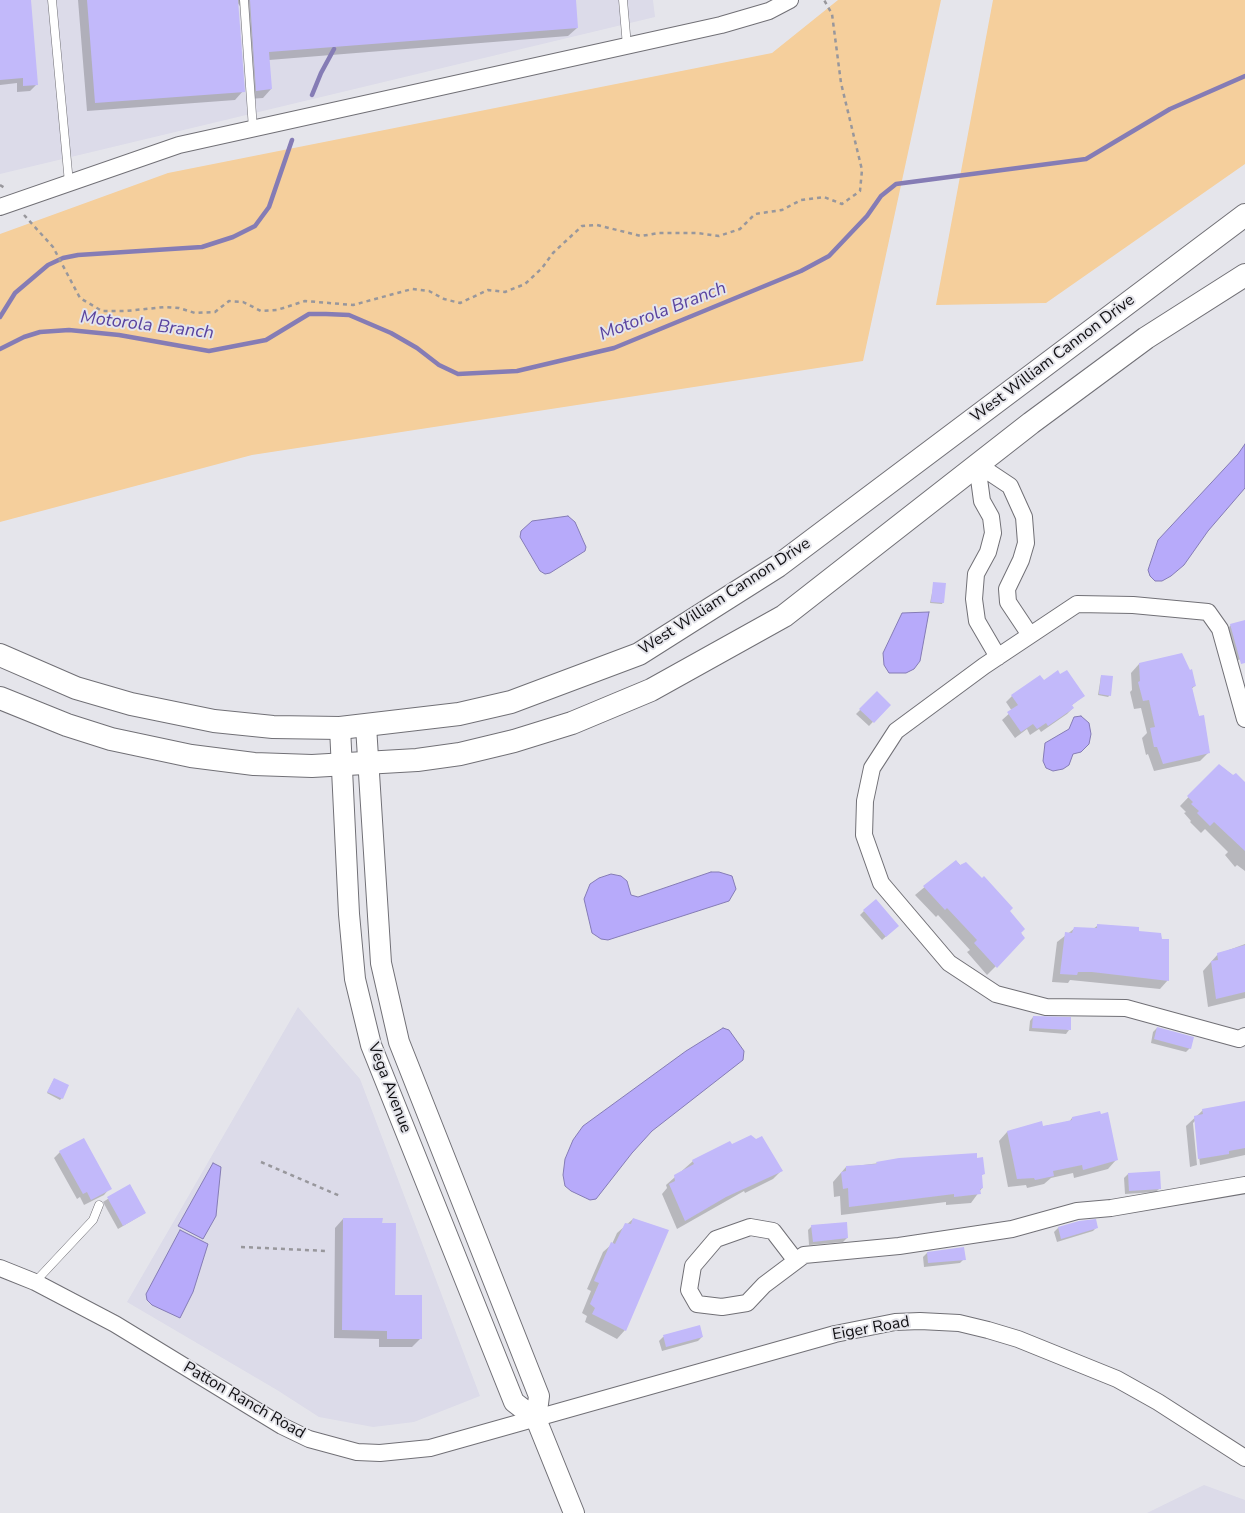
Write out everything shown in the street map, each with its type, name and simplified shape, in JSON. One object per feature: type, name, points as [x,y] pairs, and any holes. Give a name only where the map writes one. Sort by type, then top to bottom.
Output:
[{"type":"main road","name":"West William Cannon Drive","points":[[0,655],[76,688],[131,704],[214,721],[283,727],[340,728],[459,714],[511,702],[639,654],[778,566],[1245,215]]},
{"type":"main road","points":[[0,698],[67,725],[111,739],[161,751],[254,764],[369,764],[443,756],[514,741],[572,723],[651,690],[784,616],[977,464],[1146,338],[1245,275]]},
{"type":"main road","points":[[959,430],[977,464]]},
{"type":"street","points":[[0,207],[179,145],[748,18],[790,0]]},
{"type":"street","points":[[977,464],[1010,486],[1024,516],[1026,543],[1021,560],[1007,589],[1008,602],[1030,635]]},
{"type":"street","points":[[977,464],[982,501],[991,517],[993,533],[988,552],[976,574],[974,599],[977,621],[998,657]]},
{"type":"street","points":[[1245,719],[1239,675],[1220,629],[1208,612],[1133,605],[1077,604],[998,657],[896,731],[872,768],[865,801],[864,835],[881,883],[949,963],[996,994],[1046,1007],[1126,1008],[1239,1039],[1245,1036]]},
{"type":"street","name":"Vega Avenue","points":[[366,726],[381,963],[397,1034],[539,1396],[536,1419],[574,1513]]},
{"type":"street","name":"Vega Avenue","points":[[340,728],[355,979],[371,1045],[514,1402],[536,1419]]},
{"type":"street","points":[[796,1261],[773,1231],[750,1227],[716,1238],[693,1266],[689,1290],[697,1304],[722,1307],[747,1303],[764,1285],[796,1261],[804,1255],[899,1246],[1012,1229],[1077,1211],[1111,1208],[1245,1185]]},
{"type":"street","name":"Patton Ranch Road","points":[[0,1268],[36,1282],[115,1324],[282,1426],[309,1439],[333,1447],[357,1452],[380,1453],[430,1448],[536,1419]]},
{"type":"street","name":"Eiger Road","points":[[536,1419],[834,1334],[895,1322],[941,1322],[988,1330],[1018,1339],[1117,1379],[1158,1402],[1245,1458]]},
{"type":"lane","points":[[52,0],[69,183]]},
{"type":"lane","points":[[244,0],[253,129]]},
{"type":"lane","points":[[623,0],[627,46]]},
{"type":"lane","points":[[36,1282],[92,1220],[99,1204]]},
{"type":"path","points":[[24,215],[53,247],[80,298],[102,311],[126,311],[165,307],[180,308],[195,313],[215,312],[229,301],[243,302],[261,311],[277,310],[305,301],[353,306],[412,289],[429,290],[444,299],[460,303],[488,290],[505,292],[525,284],[542,268],[553,253],[582,226],[597,224],[641,236],[659,233],[697,233],[720,236],[740,229],[755,214],[782,210],[801,200],[824,197],[842,204],[860,191],[862,170],[841,83],[832,14],[824,0]]},
{"type":"path","points":[[0,185],[6,189]]},
{"type":"path","points":[[261,1162],[340,1196]]},
{"type":"path","points":[[241,1247],[327,1251]]},
{"type":"shaded area","points":[[0,0],[653,0],[655,17],[0,174]]},
{"type":"shaded area","points":[[838,0],[941,0],[863,361],[252,455],[0,522],[0,234],[168,173],[772,53]]},
{"type":"shaded area","points":[[993,0],[1245,0],[1245,164],[1046,303],[936,305]]},
{"type":"shaded area","points":[[1245,444],[1245,488],[1208,531],[1184,565],[1162,581],[1155,581],[1150,576],[1148,570],[1158,540],[1238,454]]},
{"type":"shaded area","points":[[568,516],[575,522],[586,547],[585,551],[550,573],[545,574],[540,571],[520,537],[521,531],[532,521]]},
{"type":"shaded area","points":[[929,612],[920,661],[914,669],[906,673],[889,673],[884,665],[883,653],[902,613]]},
{"type":"shaded area","points":[[1081,716],[1089,723],[1091,734],[1089,744],[1081,752],[1073,754],[1069,765],[1063,769],[1053,771],[1046,768],[1043,761],[1045,743],[1069,729],[1074,717]]},
{"type":"shaded area","points":[[711,872],[732,876],[736,889],[729,901],[608,940],[601,939],[592,933],[584,899],[590,884],[599,878],[611,874],[621,876],[627,881],[631,895],[638,897]]},
{"type":"shaded area","points":[[298,1007],[360,1079],[480,1396],[414,1422],[373,1427],[319,1417],[277,1390],[127,1302]]},
{"type":"shaded area","points":[[723,1028],[729,1030],[744,1051],[743,1060],[652,1131],[596,1199],[590,1200],[565,1186],[563,1175],[565,1159],[573,1140],[583,1126],[686,1051]]},
{"type":"shaded area","points":[[213,1163],[221,1167],[216,1216],[203,1239],[178,1226]]},
{"type":"shaded area","points":[[180,1230],[208,1244],[193,1292],[180,1318],[152,1305],[147,1300],[146,1294]]},
{"type":"shaded area","points":[[1204,1485],[1245,1500],[1245,1513],[1147,1513]]},
{"type":"building","points":[[0,0],[31,0],[38,85],[23,86],[23,78],[0,80]]},
{"type":"building","points":[[87,0],[238,0],[245,92],[95,103]]},
{"type":"building","points":[[250,0],[576,0],[578,28],[269,52],[272,89],[256,91]]},
{"type":"building","points":[[933,582],[946,583],[944,603],[931,602]]},
{"type":"building","points":[[1245,620],[1245,663],[1241,664],[1230,624]]},
{"type":"building","points":[[1182,653],[1190,670],[1192,669],[1196,686],[1192,687],[1199,716],[1204,715],[1210,753],[1163,764],[1157,747],[1154,747],[1150,728],[1155,727],[1149,700],[1143,701],[1138,682],[1140,681],[1139,663]]},
{"type":"building","points":[[1058,670],[1060,674],[1067,670],[1085,696],[1072,705],[1074,708],[1048,726],[1046,723],[1037,729],[1033,724],[1021,732],[1007,712],[1018,705],[1011,695],[1040,675],[1044,680]]},
{"type":"building","points":[[1101,675],[1113,676],[1111,696],[1099,694]]},
{"type":"building","points":[[877,691],[891,705],[874,723],[859,709]]},
{"type":"building","points":[[1219,764],[1233,775],[1236,773],[1245,782],[1245,851],[1214,822],[1210,826],[1197,813],[1199,811],[1191,804],[1193,802],[1187,796]]},
{"type":"building","points":[[956,860],[960,865],[966,862],[982,878],[984,876],[1013,908],[1010,911],[1025,929],[1021,933],[1025,938],[997,968],[974,943],[977,940],[923,886]]},
{"type":"building","points":[[876,899],[899,926],[886,937],[863,910]]},
{"type":"building","points":[[1097,924],[1139,927],[1139,931],[1161,933],[1162,939],[1169,939],[1169,981],[1092,972],[1078,972],[1077,975],[1060,974],[1065,932],[1072,933],[1074,927],[1097,928]]},
{"type":"building","points":[[1245,945],[1245,992],[1216,999],[1211,961],[1218,960],[1217,953]]},
{"type":"building","points":[[1033,1016],[1071,1017],[1071,1030],[1032,1028]]},
{"type":"building","points":[[1157,1027],[1194,1037],[1191,1049],[1154,1039]]},
{"type":"building","points":[[54,1078],[69,1085],[63,1099],[47,1092]]},
{"type":"building","points":[[1245,1101],[1245,1148],[1229,1151],[1229,1154],[1198,1159],[1194,1116],[1203,1114],[1202,1109]]},
{"type":"building","points":[[1100,1111],[1101,1114],[1108,1112],[1118,1160],[1083,1170],[1082,1165],[1053,1171],[1054,1176],[1035,1180],[1034,1178],[1017,1179],[1007,1131],[1042,1121],[1043,1126],[1072,1120],[1072,1117]]},
{"type":"building","points":[[751,1135],[756,1139],[762,1136],[783,1171],[726,1197],[685,1221],[669,1184],[675,1181],[674,1175],[694,1164],[692,1160],[730,1141],[732,1144]]},
{"type":"building","points":[[84,1138],[112,1189],[91,1200],[87,1192],[83,1194],[59,1151]]},
{"type":"building","points":[[977,1153],[977,1158],[983,1157],[985,1174],[982,1175],[983,1188],[980,1189],[981,1194],[954,1197],[954,1194],[849,1207],[848,1188],[843,1189],[841,1172],[846,1171],[846,1166],[877,1164],[876,1162],[899,1158]]},
{"type":"building","points":[[1160,1171],[1161,1189],[1129,1191],[1128,1173]]},
{"type":"building","points":[[130,1184],[146,1213],[123,1226],[107,1197]]},
{"type":"building","points":[[343,1218],[383,1218],[382,1223],[396,1223],[395,1295],[422,1295],[422,1339],[387,1339],[387,1331],[342,1330]]},
{"type":"building","points":[[633,1218],[669,1230],[626,1331],[592,1314],[595,1308],[590,1304],[599,1283],[594,1281],[611,1242],[615,1244],[625,1223],[631,1224]]},
{"type":"building","points":[[1096,1219],[1098,1228],[1061,1239],[1058,1227],[1079,1221]]},
{"type":"building","points":[[847,1222],[848,1238],[813,1242],[811,1225]]},
{"type":"building","points":[[964,1247],[966,1260],[928,1263],[927,1252]]},
{"type":"building","points":[[700,1325],[703,1337],[666,1347],[663,1335]]},
{"type":"waterway","points":[[312,95],[334,49]]},
{"type":"waterway","name":"Motorola Branch","points":[[0,349],[24,337],[40,332],[69,330],[119,335],[209,351],[266,340],[309,314],[326,314],[349,315],[391,333],[417,348],[439,365],[458,374],[517,371],[614,348],[801,271],[829,256],[867,216],[881,196],[896,184],[1086,159],[1170,109],[1245,76]]},
{"type":"waterway","points":[[0,317],[15,293],[48,265],[63,258],[78,255],[202,247],[233,237],[255,226],[269,207],[292,140]]}]
